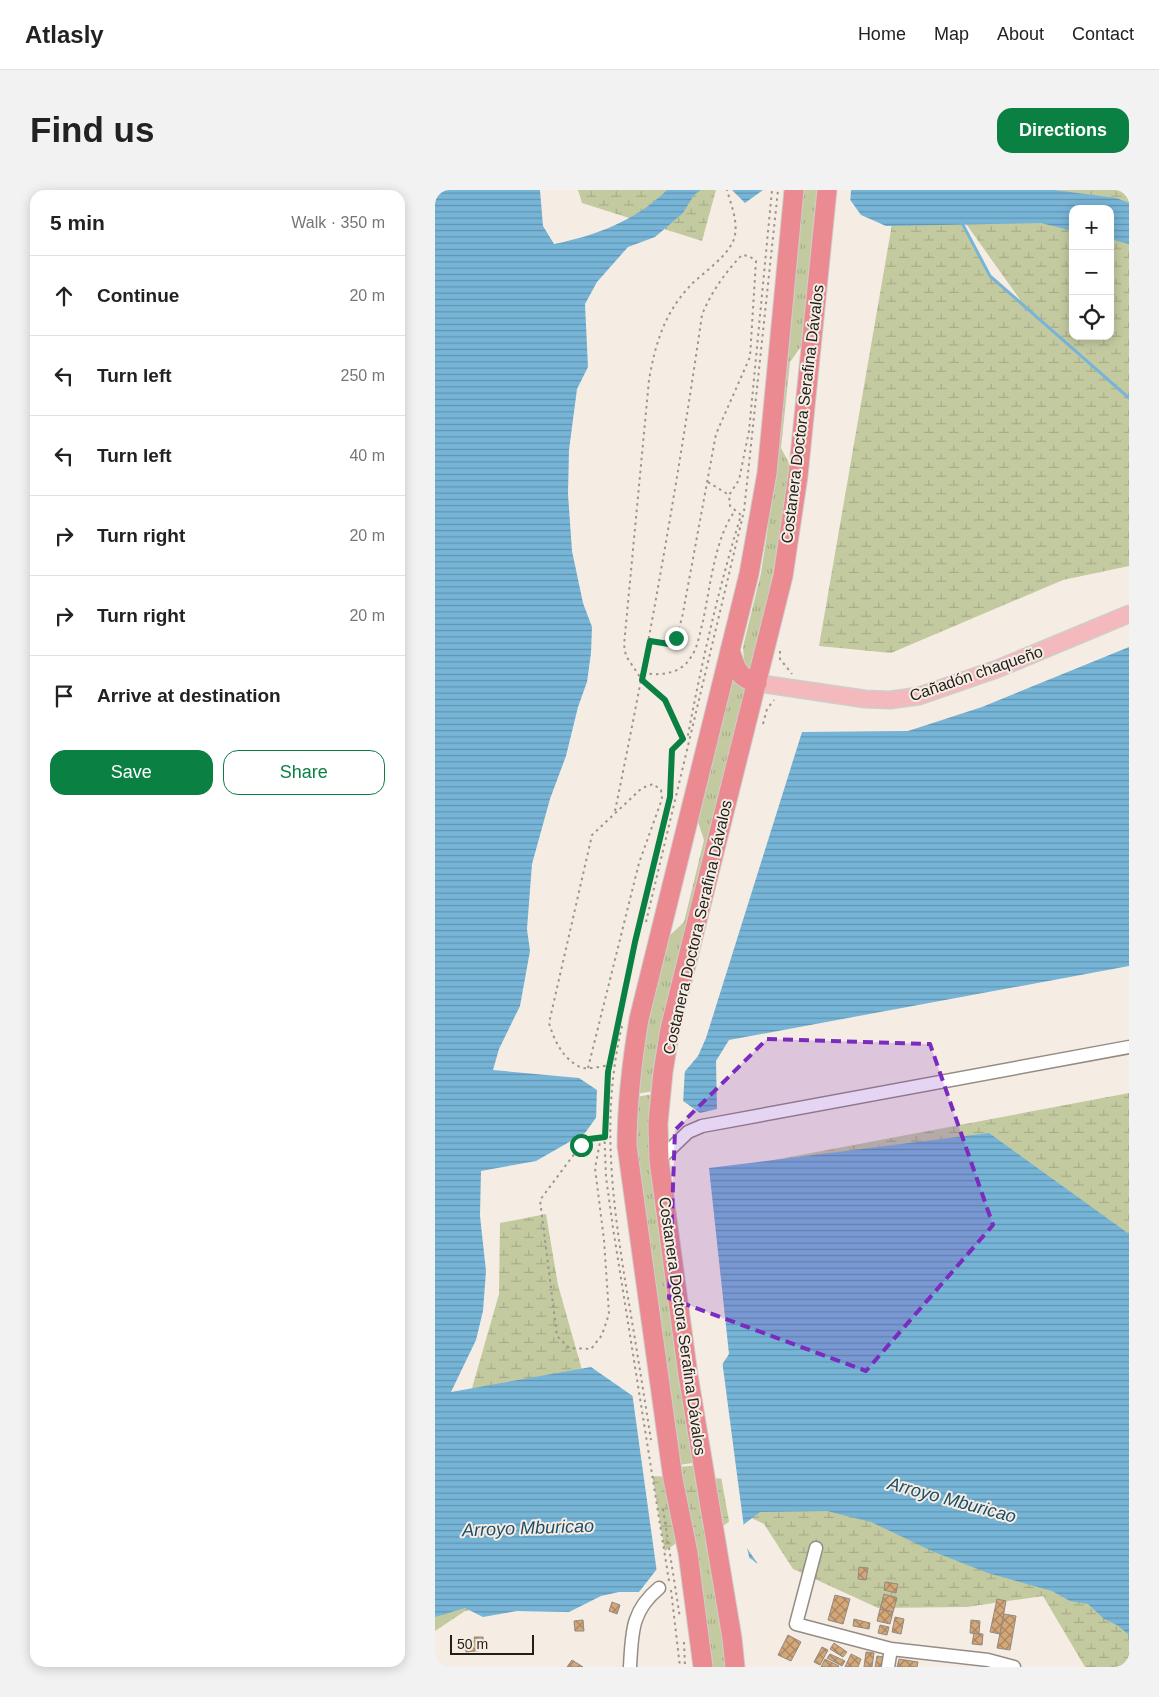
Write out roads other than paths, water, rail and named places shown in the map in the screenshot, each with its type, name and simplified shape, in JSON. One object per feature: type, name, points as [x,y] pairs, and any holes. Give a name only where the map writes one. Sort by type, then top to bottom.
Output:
[{"type":"highway","name":"Costanera Doctora Serafina Dávalos","points":[[703,1667],[680,1556],[673,1479],[650,1377],[627,1146],[618,1122],[622,1072],[639,1019],[749,574],[767,473],[783,191]]},
{"type":"highway","name":"Costanera Doctora Serafina Dávalos","points":[[735,1667],[732,1638],[688,1375],[659,1160],[658,1123],[670,1029],[701,896],[783,576],[798,476],[826,193]]},
{"type":"highway","points":[[730,650],[741,676],[757,683]]},
{"type":"main road","name":"Cañadón chaqueño","points":[[757,683],[865,699],[890,700],[919,696],[997,669],[1129,614]]},
{"type":"street","points":[[659,1160],[688,1132],[701,1126],[1129,1047]]},
{"type":"street","points":[[816,1548],[796,1624],[891,1649],[1014,1667]]},
{"type":"street","points":[[630,1667],[632,1624],[648,1597],[659,1588]]},
{"type":"street","points":[[888,1667],[891,1649]]},
{"type":"water","name":"Arroyo Mburicao","points":[[435,190],[540,190],[543,226],[554,244],[569,241],[615,225],[642,210],[667,190],[701,190],[694,195],[683,213],[655,237],[628,247],[597,282],[585,304],[588,367],[577,389],[569,450],[568,494],[572,551],[583,603],[592,627],[591,653],[587,682],[578,707],[566,756],[550,799],[532,864],[527,929],[530,951],[520,1006],[499,1049],[493,1070],[579,1078],[603,1094],[603,1108],[585,1133],[536,1161],[481,1171],[480,1216],[486,1271],[483,1311],[476,1340],[451,1392],[591,1367],[637,1399],[664,1560],[639,1592],[619,1592],[601,1596],[569,1612],[517,1611],[483,1617],[465,1608],[435,1617]]},
{"type":"water","points":[[732,190],[763,190],[745,203]]},
{"type":"water","points":[[843,190],[1054,190],[1116,198],[1129,203],[1129,244],[1114,240],[1114,205],[1069,205],[1069,230],[1041,223],[886,226],[861,215]]},
{"type":"water","points":[[1129,647],[1129,966],[729,1040],[716,1061],[717,1109],[700,1113],[676,1096],[676,1082],[698,1056],[706,1038],[802,732],[908,731],[982,707]]},
{"type":"water","name":"Arroyo Mburicao","points":[[989,1133],[1129,1234],[1129,1635],[1117,1625],[1104,1619],[1088,1604],[1070,1601],[1052,1591],[988,1573],[934,1552],[871,1522],[827,1511],[760,1512],[743,1525],[744,1544],[758,1564],[736,1548],[708,1386],[729,1354],[709,1168]]},
{"type":"waterway","points":[[961,221],[990,276],[1129,398]]}]
